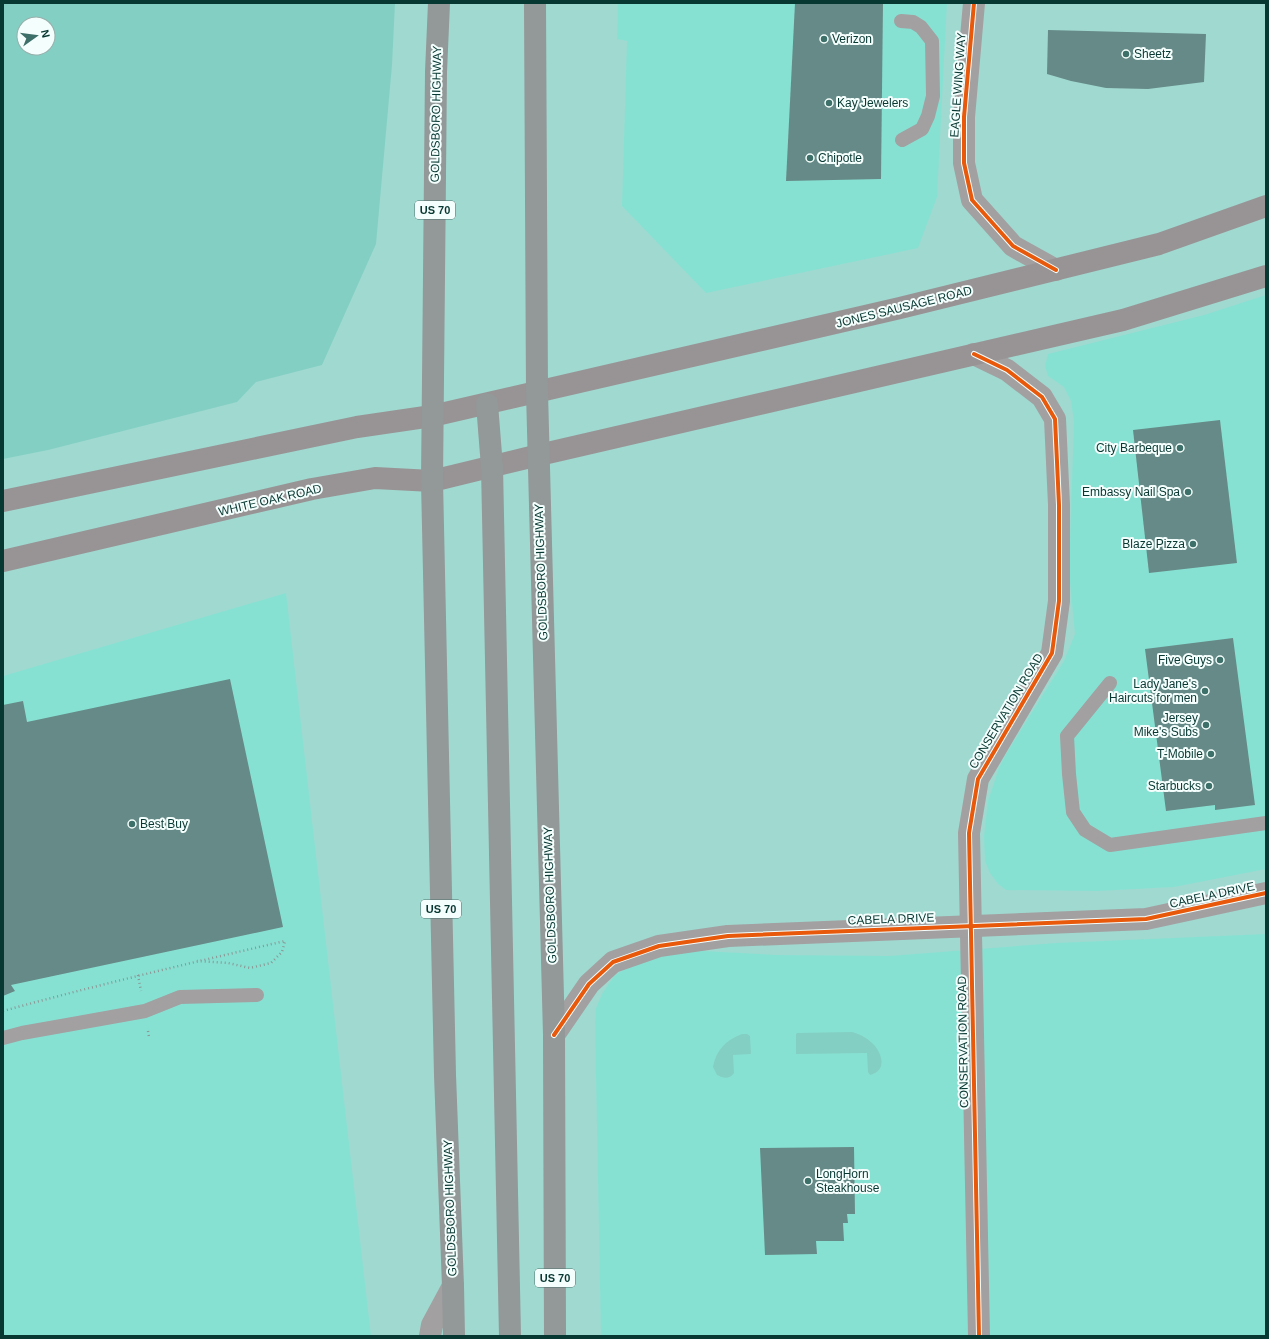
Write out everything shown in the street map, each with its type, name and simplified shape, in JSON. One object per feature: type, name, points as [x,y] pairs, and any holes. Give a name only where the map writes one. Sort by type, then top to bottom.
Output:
[{"type":"main road","name":"GOLDSBORO HIGHWAY","points":[[432,416],[436,72],[439,3]]},
{"type":"main road","name":"US 70","points":[[535,3],[537,392],[539,455]]},
{"type":"main road","name":"JONES SAUSAGE ROAD","points":[[537,392],[900,308],[1159,244],[1266,206]]},
{"type":"main road","points":[[539,455],[1123,320],[1266,276]]},
{"type":"main road","points":[[3,501],[357,427],[432,416],[537,392]]},
{"type":"main road","points":[[487,404],[492,467],[510,1336]]},
{"type":"main road","name":"US 70","points":[[432,416],[432,481]]},
{"type":"main road","name":"GOLDSBORO HIGHWAY","points":[[539,455],[554,1035],[555,1336]]},
{"type":"main road","name":"WHITE OAK ROAD","points":[[3,561],[319,488],[375,478],[432,481],[539,455]]},
{"type":"main road","name":"GOLDSBORO HIGHWAY","points":[[432,481],[445,1074],[454,1336]]},
{"type":"street","name":"EAGLE WING WAY","points":[[974,3],[964,117],[964,163],[972,200],[1012,246],[1056,270]]},
{"type":"street","name":"CONSERVATION ROAD","points":[[974,354],[1007,370],[1042,397],[1055,419],[1059,505],[1059,602],[1052,653],[978,779],[969,832],[979,1336]]},
{"type":"street","name":"CABELA DRIVE","points":[[554,1035],[589,984],[613,962],[659,946],[728,936],[1146,919],[1266,894]]},
{"type":"street","points":[[430,1336],[432,1325],[453,1286]]},
{"type":"lane","points":[[902,21],[913,22],[921,27],[932,41],[933,96],[928,116],[922,129],[902,140]]},
{"type":"lane","points":[[1110,683],[1067,736],[1073,812],[1085,830],[1110,845],[1266,823]]},
{"type":"lane","points":[[3,1038],[22,1033],[145,1011],[180,997],[257,995]]},
{"type":"path","points":[[3,1011],[94,986],[197,961],[285,942],[282,952],[271,963],[250,968],[228,963],[197,961]]},
{"type":"shaded area","points":[[3,3],[395,3],[392,65],[376,244],[322,365],[256,382],[237,402],[48,450],[3,459]]},
{"type":"shaded area","points":[[618,3],[947,3],[937,197],[918,248],[706,293],[622,206],[627,41],[617,39]]},
{"type":"shaded area","points":[[1266,295],[1266,869],[1174,887],[1097,891],[1006,890],[998,884],[990,873],[985,861],[984,836],[988,801],[999,768],[1006,754],[1064,661],[1075,634],[1069,572],[1074,422],[1071,401],[1064,387],[1048,376],[1045,366],[1048,354],[1204,315]]},
{"type":"shaded area","points":[[286,593],[371,1336],[3,1336],[3,676]]},
{"type":"shaded area","points":[[1266,934],[1266,1336],[601,1336],[595,1023],[596,1008],[602,994],[614,976],[643,957],[666,949],[776,955],[889,956],[1056,943]]},
{"type":"shaded area","points":[[852,1032],[867,1039],[876,1047],[882,1061],[879,1070],[876,1073],[870,1075],[868,1072],[867,1053],[796,1054],[797,1033]]},
{"type":"shaded area","points":[[742,1034],[747,1034],[750,1036],[751,1054],[733,1055],[734,1073],[728,1078],[717,1075],[713,1067],[719,1051],[731,1039]]},
{"type":"building","points":[[795,3],[883,3],[881,179],[786,181]]},
{"type":"building","name":"Sheetz","points":[[1048,30],[1206,34],[1204,82],[1148,89],[1106,88],[1071,81],[1047,74]]},
{"type":"building","points":[[1220,420],[1237,563],[1149,573],[1133,430]]},
{"type":"building","points":[[1233,638],[1255,805],[1215,810],[1215,805],[1166,811],[1145,649]]},
{"type":"building","name":"Best Buy","points":[[230,679],[283,927],[11,985],[15,991],[3,996],[3,705],[23,701],[27,722]]},
{"type":"building","name":"LongHorn Steakhouse","points":[[854,1147],[855,1214],[847,1214],[848,1223],[843,1223],[844,1241],[816,1241],[817,1254],[765,1255],[760,1148]]},
{"type":"cycle path","points":[[974,3],[964,117],[964,163],[972,200],[1013,246],[1056,270]]},
{"type":"cycle path","points":[[974,354],[1007,370],[1042,397],[1055,419],[1059,505],[1059,601],[1052,653],[978,779],[969,833],[979,1336]]},
{"type":"cycle path","points":[[554,1035],[589,984],[613,962],[659,946],[728,936],[1146,919],[1266,893]]},
{"type":"place","name":"Verizon","points":[[824,39]]},
{"type":"place","name":"Sheetz","points":[[1126,54]]},
{"type":"place","name":"Kay Jewelers","points":[[829,103]]},
{"type":"place","name":"Chipotle","points":[[810,158]]},
{"type":"place","name":"City Barbeque","points":[[1180,448]]},
{"type":"place","name":"Embassy Nail Spa","points":[[1188,492]]},
{"type":"place","name":"Blaze Pizza","points":[[1193,544]]},
{"type":"place","name":"Five Guys","points":[[1220,660]]},
{"type":"place","name":"Lady Jane's Haircuts for men","points":[[1205,691]]},
{"type":"place","name":"Jersey Mike's Subs","points":[[1206,725]]},
{"type":"place","name":"T-Mobile","points":[[1211,754]]},
{"type":"place","name":"Starbucks","points":[[1209,786]]},
{"type":"place","name":"Best Buy","points":[[132,824]]},
{"type":"place","name":"LongHorn Steakhouse","points":[[808,1181]]}]
